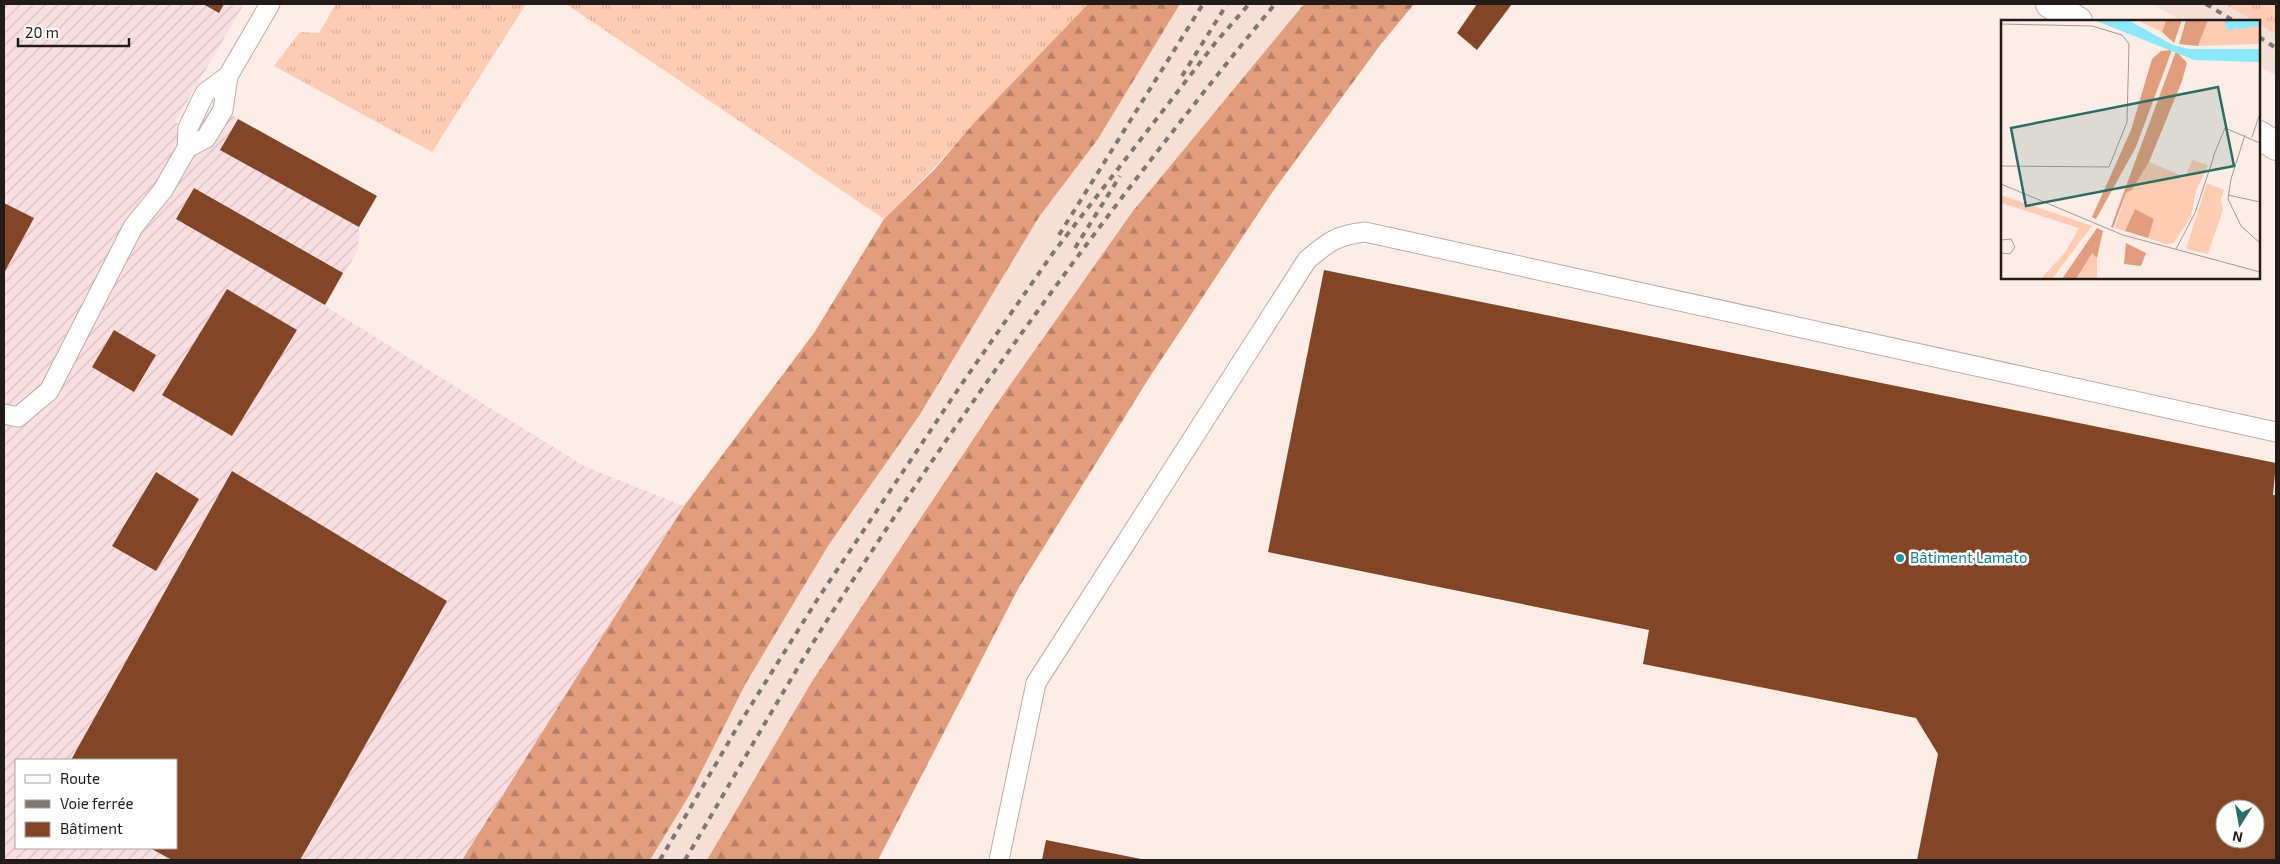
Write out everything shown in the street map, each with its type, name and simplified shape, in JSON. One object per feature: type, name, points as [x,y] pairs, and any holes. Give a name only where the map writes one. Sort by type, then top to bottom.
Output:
[{"type":"street","points":[[2050,4],[2076,20]]},
{"type":"street","points":[[2260,136],[2276,146]]},
{"type":"lane","points":[[4,414],[18,417],[49,391],[133,228],[163,190],[187,148],[206,138],[223,110],[228,76],[270,4]]},
{"type":"lane","points":[[999,860],[1036,683],[1307,260],[1323,246],[1343,234],[1365,232],[2276,432]]},
{"type":"shaded area","points":[[4,4],[244,4],[175,122],[196,133],[210,108],[223,110],[238,119],[359,227],[358,250],[325,306],[584,466],[684,506],[462,860],[4,860]]},
{"type":"shaded area","points":[[1180,4],[1304,4],[1133,211],[740,804],[707,860],[650,860],[690,794],[746,683],[828,546],[919,416],[1039,217],[1098,139]]},
{"type":"shaded area","points":[[2152,4],[2224,4],[2252,20],[2180,20]]},
{"type":"shaded area","points":[[2260,25],[2276,34],[2276,76],[2260,67]]},
{"type":"green space","points":[[336,4],[526,4],[432,152],[274,66],[300,32],[319,33]]},
{"type":"green space","points":[[566,4],[1088,4],[884,219]]},
{"type":"green space","points":[[1088,4],[1180,4],[1098,139],[1039,217],[919,416],[828,546],[746,683],[690,794],[650,860],[462,860],[684,506],[814,333],[884,219],[935,169],[974,123]]},
{"type":"green space","points":[[1304,4],[1414,4],[1381,44],[1271,194],[1149,378],[1019,587],[878,860],[707,860],[811,683],[996,405],[1133,211]]},
{"type":"green space","points":[[2224,4],[2276,4],[2276,34],[2260,25],[2260,20],[2252,20]]},
{"type":"building","points":[[203,4],[224,4],[219,13]]},
{"type":"building","points":[[1477,4],[1512,4],[1477,50],[1457,33]]},
{"type":"building","points":[[238,119],[377,196],[359,227],[220,150]]},
{"type":"building","points":[[194,188],[343,273],[325,305],[176,219]]},
{"type":"building","points":[[4,203],[34,218],[4,273]]},
{"type":"building","points":[[1324,270],[2276,463],[2273,495],[2276,495],[2276,860],[1917,860],[1938,754],[1916,718],[1643,664],[1649,630],[1268,552]]},
{"type":"building","points":[[227,289],[297,330],[232,436],[162,395]]},
{"type":"building","points":[[114,330],[156,355],[134,392],[92,367]]},
{"type":"building","points":[[232,471],[447,601],[300,860],[172,860],[152,849],[178,849],[178,759],[72,759]]},
{"type":"building","points":[[156,472],[199,499],[156,571],[112,546]]},
{"type":"building","points":[[1046,840],[1141,859],[1141,860],[1042,860]]},
{"type":"railway","points":[[1059,235],[1203,4]]},
{"type":"railway","points":[[1182,76],[1227,4]]},
{"type":"railway","points":[[660,860],[738,726],[817,600],[961,385],[1053,253],[1216,42],[1249,4]]},
{"type":"railway","points":[[685,860],[808,651],[931,462],[1098,229],[1275,4]]},
{"type":"railway","points":[[2206,4],[2232,20]]},
{"type":"railway","points":[[2260,38],[2276,48]]},
{"type":"railway","points":[[1075,248],[1120,176]]},
{"type":"place","name":"Bâtiment Lamato","points":[[1900,558]]}]
